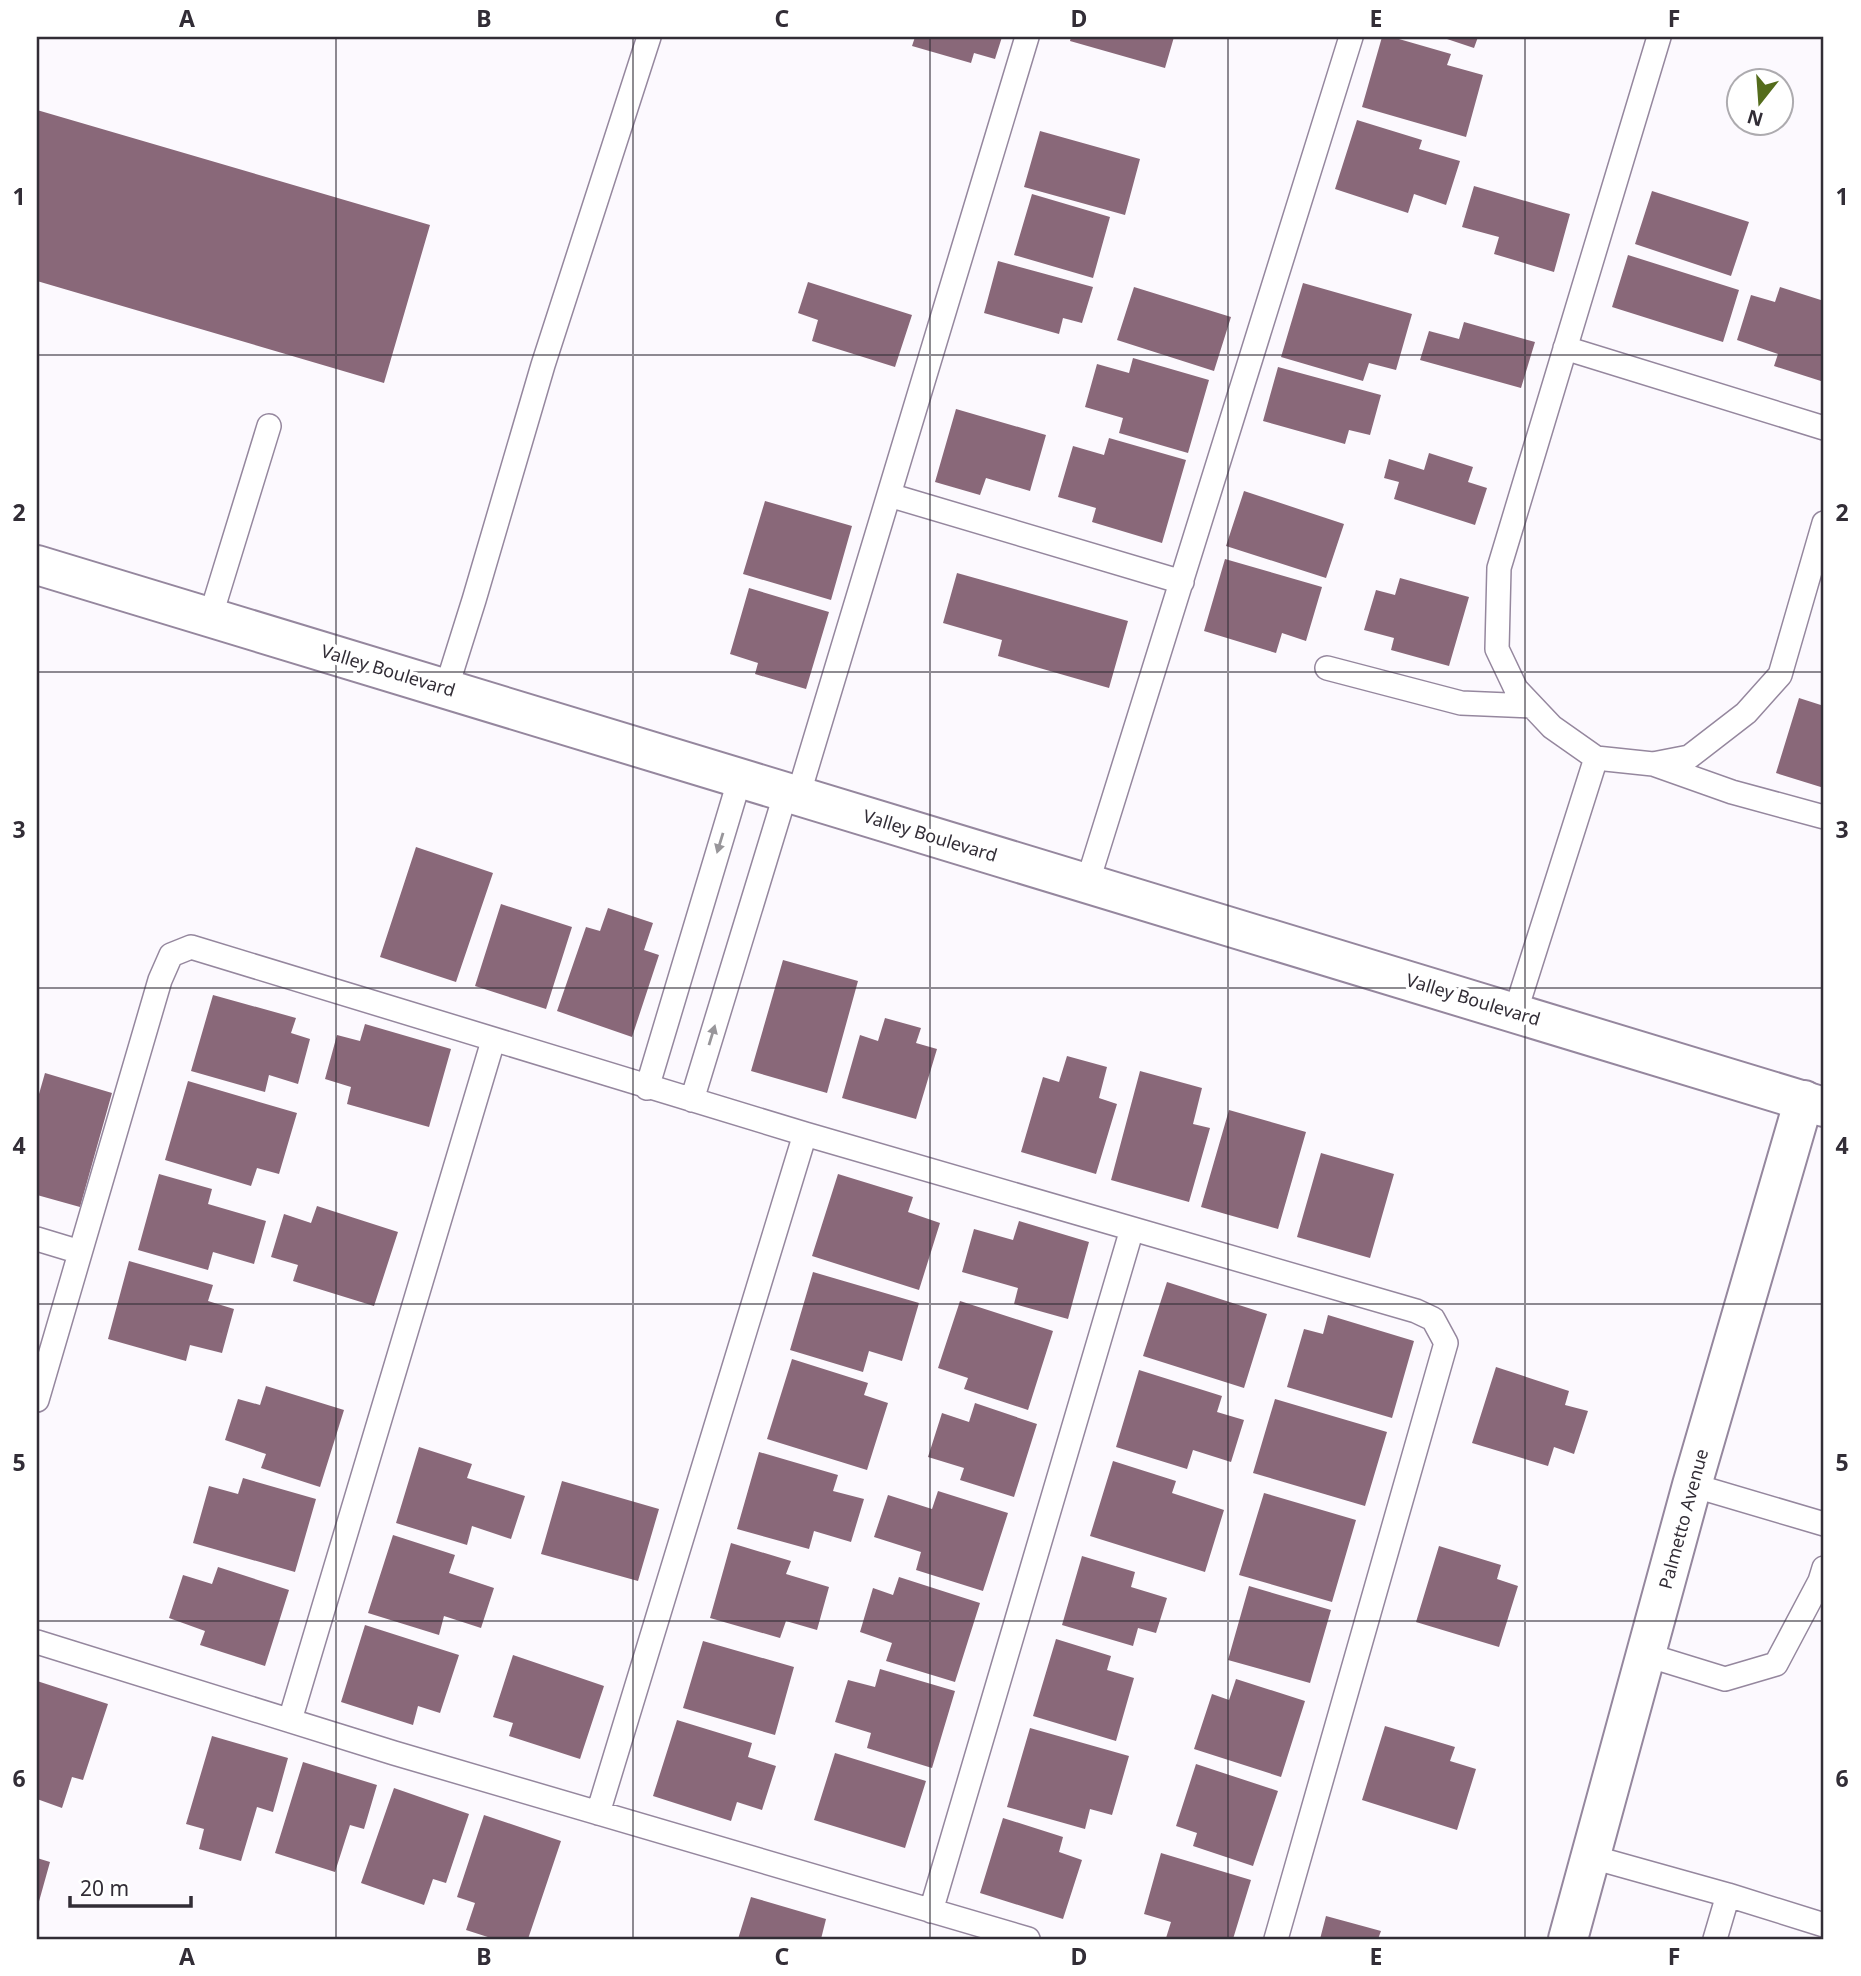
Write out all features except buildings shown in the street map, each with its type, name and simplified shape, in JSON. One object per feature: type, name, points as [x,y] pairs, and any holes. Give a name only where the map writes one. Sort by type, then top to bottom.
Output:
[{"type":"main road","name":"Valley Boulevard","points":[[37,565],[1814,1103]]},
{"type":"main road","name":"Palmetto Avenue","points":[[1568,1939],[1692,1485],[1814,1103]]},
{"type":"lane","points":[[446,689],[543,365],[649,37]]},
{"type":"lane","points":[[692,1100],[889,495],[1027,37]]},
{"type":"lane","points":[[1087,884],[1351,37]]},
{"type":"lane","points":[[1659,37],[1499,568],[1497,649],[1516,689],[1552,727],[1596,758],[1653,764],[1732,792],[1824,817]]},
{"type":"lane","points":[[1565,348],[1824,428]]},
{"type":"lane","points":[[210,618],[269,426]]},
{"type":"lane","points":[[889,495],[1182,582]]},
{"type":"lane","points":[[1653,764],[1689,757],[1746,713],[1780,674],[1824,523]]},
{"type":"lane","points":[[1327,667],[1461,703],[1532,706]]},
{"type":"lane","points":[[1515,1013],[1596,758]]},
{"type":"lane","points":[[647,1088],[740,778]]},
{"type":"lane","points":[[37,1400],[160,981],[172,955],[191,947],[805,1135],[1416,1311],[1433,1319],[1446,1343],[1276,1939]]},
{"type":"lane","points":[[290,1720],[493,1041]]},
{"type":"lane","points":[[598,1812],[805,1135]]},
{"type":"lane","points":[[931,1911],[1132,1229]]},
{"type":"lane","points":[[37,1239],[80,1252]]},
{"type":"lane","points":[[1692,1485],[1824,1524]]},
{"type":"lane","points":[[1647,1655],[1725,1679],[1776,1664],[1820,1581],[1824,1568]]},
{"type":"lane","points":[[37,1642],[394,1753],[1028,1939]]},
{"type":"lane","points":[[1592,1857],[1824,1924]]},
{"type":"lane","points":[[1715,1939],[1728,1895]]}]
